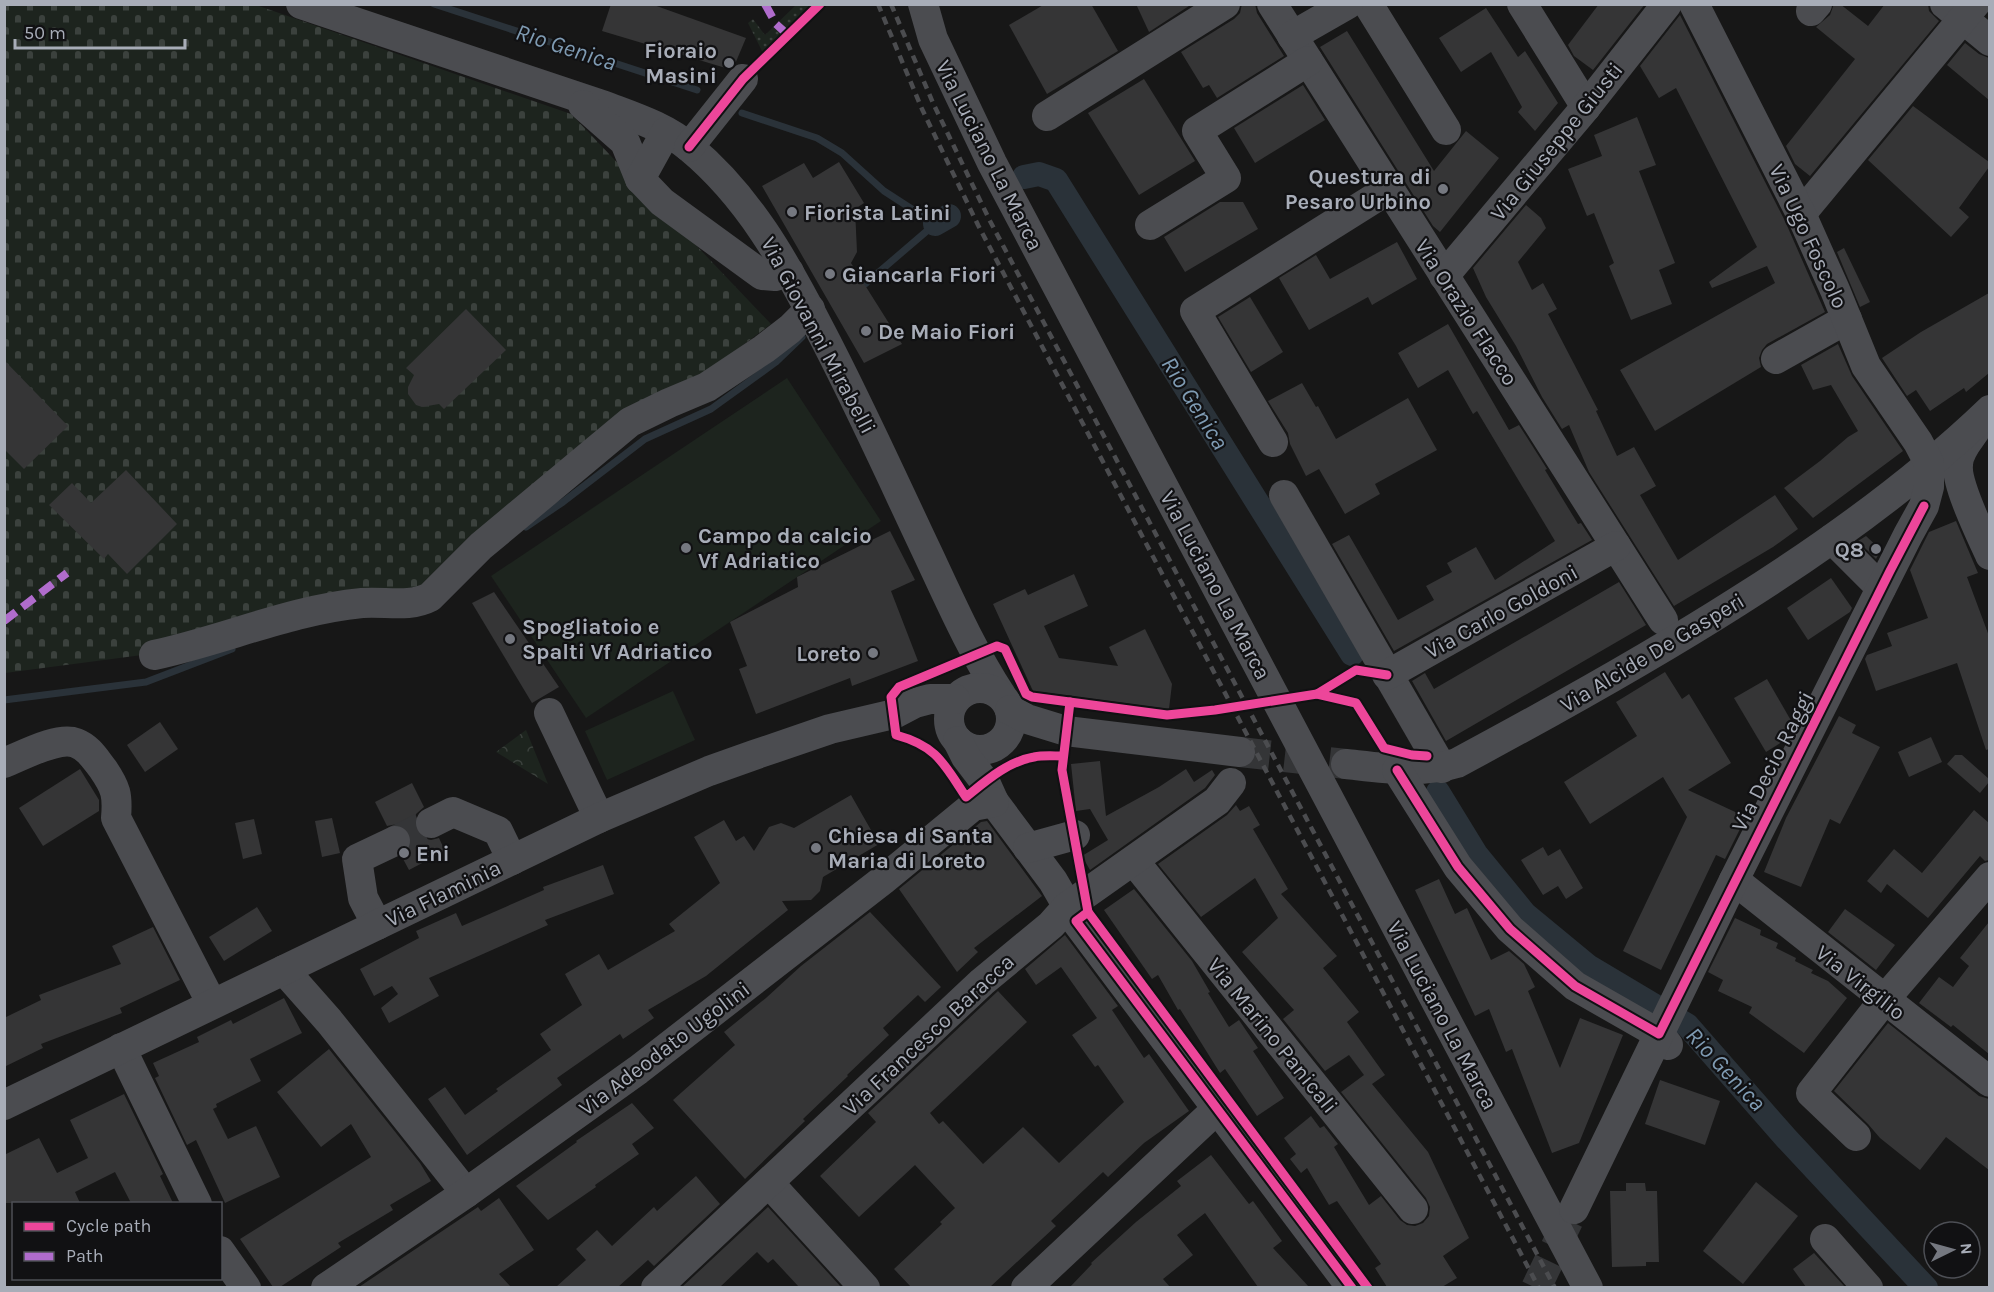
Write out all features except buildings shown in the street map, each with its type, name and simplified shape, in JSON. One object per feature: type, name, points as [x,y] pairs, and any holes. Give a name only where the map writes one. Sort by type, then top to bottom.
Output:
[{"type":"street","name":"Via Giovanni Mirabelli","points":[[301,4],[605,106],[678,139],[730,185],[762,227],[810,309],[976,655],[1005,703]]},
{"type":"street","name":"Via Luciano La Marca","points":[[923,4],[933,39],[992,163],[1588,1287]]},
{"type":"street","points":[[1047,116],[1225,4]]},
{"type":"street","name":"Via Orazio Flacco","points":[[1272,4],[1663,620]]},
{"type":"street","points":[[1292,36],[1348,4]]},
{"type":"street","points":[[1368,4],[1446,130]]},
{"type":"street","points":[[1522,4],[1586,106]]},
{"type":"street","name":"Via Giuseppe Giusti","points":[[1444,276],[1586,106],[1667,4]]},
{"type":"street","name":"Via Ugo Foscolo","points":[[1694,4],[1801,214],[1866,366],[1918,442],[1929,463]]},
{"type":"street","points":[[1801,214],[1961,9],[1989,41]]},
{"type":"street","points":[[1150,225],[1226,178],[1197,131],[1308,61]]},
{"type":"street","points":[[640,179],[678,139],[743,79]]},
{"type":"street","points":[[571,94],[625,142],[640,179],[662,202],[762,275],[775,276],[789,272]]},
{"type":"street","points":[[1274,442],[1195,311],[1389,189]]},
{"type":"street","points":[[154,655],[183,649],[252,627],[334,606],[376,602],[402,604],[421,602],[430,597],[481,546],[630,422],[707,387],[764,349],[790,329],[810,309]]},
{"type":"street","points":[[1776,359],[1847,319]]},
{"type":"street","points":[[1989,421],[1962,450],[1958,463],[1958,477],[1989,555]]},
{"type":"street","name":"Via Alcide De Gasperi","points":[[1346,764],[1397,770],[1442,768],[1457,763],[1554,712],[1670,644],[1788,570],[1878,506],[1929,463],[1989,421]]},
{"type":"street","points":[[1924,506],[1929,487],[1929,463]]},
{"type":"street","points":[[1924,506],[1942,494],[1958,477]]},
{"type":"street","points":[[1284,495],[1442,768]]},
{"type":"street","name":"Via Decio Raggi","points":[[1574,1209],[1734,880],[1924,506]]},
{"type":"street","points":[[1832,539],[1881,588]]},
{"type":"street","name":"Via Carlo Goldoni","points":[[1387,675],[1616,546]]},
{"type":"street","points":[[976,655],[948,722],[966,758],[985,782],[994,802],[1053,881],[1076,921],[1352,1287]]},
{"type":"street","points":[[957,697],[968,689],[980,687],[991,689],[1027,719],[1066,731],[1240,752]]},
{"type":"street","name":"Via Flaminia","points":[[4,1105],[599,818],[709,771],[830,729],[894,714],[915,703],[930,699],[957,697]]},
{"type":"street","points":[[894,714],[955,737],[966,747],[976,750],[996,746],[1009,731],[1011,721],[1005,703]]},
{"type":"street","points":[[549,712],[599,818]]},
{"type":"street","points":[[4,763],[54,743],[75,742],[91,752],[113,784],[118,800],[116,818],[212,1004]]},
{"type":"street","points":[[1397,770],[1458,867],[1510,929],[1575,986],[1658,1036]]},
{"type":"street","name":"Via Francesco Baracca","points":[[656,1287],[982,982],[1051,925],[1067,907],[1134,861],[1224,792]]},
{"type":"street","name":"Via Adeodato Ugolini","points":[[326,1287],[466,1193],[638,1070],[883,880],[973,806],[994,802]]},
{"type":"street","points":[[431,823],[453,812],[498,831],[512,860]]},
{"type":"street","points":[[1028,848],[1075,835]]},
{"type":"street","points":[[377,925],[363,898],[357,859],[395,841]]},
{"type":"street","name":"Via Marino Panicali","points":[[1134,861],[1413,1209]]},
{"type":"street","points":[[1856,1136],[1811,1094],[1884,1000],[1989,877]]},
{"type":"street","name":"Via Virgilio","points":[[1734,880],[1989,1082]]},
{"type":"street","points":[[284,969],[329,1021],[466,1193]]},
{"type":"street","points":[[121,1048],[197,1202]]},
{"type":"street","points":[[1026,1287],[1217,1109]]},
{"type":"street","points":[[1570,1255],[1617,1151]]},
{"type":"street","points":[[769,1183],[865,1287]]},
{"type":"street","points":[[1825,1239],[1868,1287]]},
{"type":"street","points":[[222,1254],[246,1287]]},
{"type":"green space","points":[[4,5],[256,5],[571,114],[771,324],[412,594],[165,652],[5,673]]},
{"type":"green space","points":[[796,5],[817,5],[764,55],[748,23],[753,19],[765,35]]},
{"type":"green space","name":"Campo da calcio Vf Adriatico","points":[[787,378],[881,521],[586,718],[491,576]]},
{"type":"green space","points":[[673,691],[695,740],[607,780],[585,731]]},
{"type":"green space","points":[[526,730],[548,784],[496,752]]},
{"type":"waterway","name":"Rio Genica","points":[[434,4],[697,90]]},
{"type":"waterway","name":"Rio Genica","points":[[742,113],[817,138],[842,153],[884,191],[935,224],[865,284]]},
{"type":"waterway","name":"Rio Genica","points":[[1024,177],[1039,174],[1056,180],[1352,654]]},
{"type":"waterway","name":"Rio Genica","points":[[935,224],[949,216]]},
{"type":"waterway","points":[[526,527],[563,502],[645,439],[711,409],[776,362],[802,337]]},
{"type":"waterway","points":[[4,700],[146,682],[232,649]]},
{"type":"waterway","name":"Rio Genica","points":[[1438,792],[1476,854],[1525,914],[1588,966],[1687,1025],[1786,1138],[1926,1288]]},
{"type":"tunnel","points":[[1240,752],[1346,764]]},
{"type":"tunnel","points":[[395,841],[431,823]]},
{"type":"tunnel","points":[[1536,1288],[1570,1217]]},
{"type":"railway","points":[[878,4],[922,109],[978,225],[1539,1288]]},
{"type":"railway","points":[[891,4],[933,103],[990,221],[1555,1288]]},
{"type":"marked path","points":[[765,4],[776,24],[788,35]]},
{"type":"marked path","points":[[4,621],[67,573]]},
{"type":"cycle path","points":[[689,147],[743,79],[820,4]]},
{"type":"cycle path","points":[[1397,770],[1458,867],[1510,929],[1575,986],[1659,1034],[1924,506]]},
{"type":"cycle path","points":[[1063,756],[1037,756],[1024,759],[998,772],[966,797],[938,758],[921,745],[896,735],[891,697],[899,687],[997,646],[1005,649],[1026,694],[1032,697],[1167,715],[1317,694],[1356,703],[1384,748],[1427,756]]},
{"type":"cycle path","points":[[1317,694],[1356,670],[1387,675]]},
{"type":"cycle path","points":[[1070,702],[1062,770],[1088,912],[1368,1288]]},
{"type":"cycle path","points":[[1088,912],[1076,921],[1352,1288]]},
{"type":"place","name":"Fioraio Masini","points":[[729,63]]},
{"type":"place","name":"Questura di Pesaro Urbino","points":[[1443,189]]},
{"type":"place","name":"Fiorista Latini","points":[[792,212]]},
{"type":"place","name":"Giancarla Fiori","points":[[830,274]]},
{"type":"place","name":"De Maio Fiori","points":[[866,331]]},
{"type":"place","name":"Campo da calcio Vf Adriatico","points":[[686,548]]},
{"type":"place","name":"Q8","points":[[1876,549]]},
{"type":"place","name":"Spogliatoio e Spalti Vf Adriatico","points":[[510,639]]},
{"type":"place","name":"Loreto","points":[[873,653]]},
{"type":"place","name":"Chiesa di Santa Maria di Loreto","points":[[816,848]]},
{"type":"place","name":"Eni","points":[[404,853]]}]
